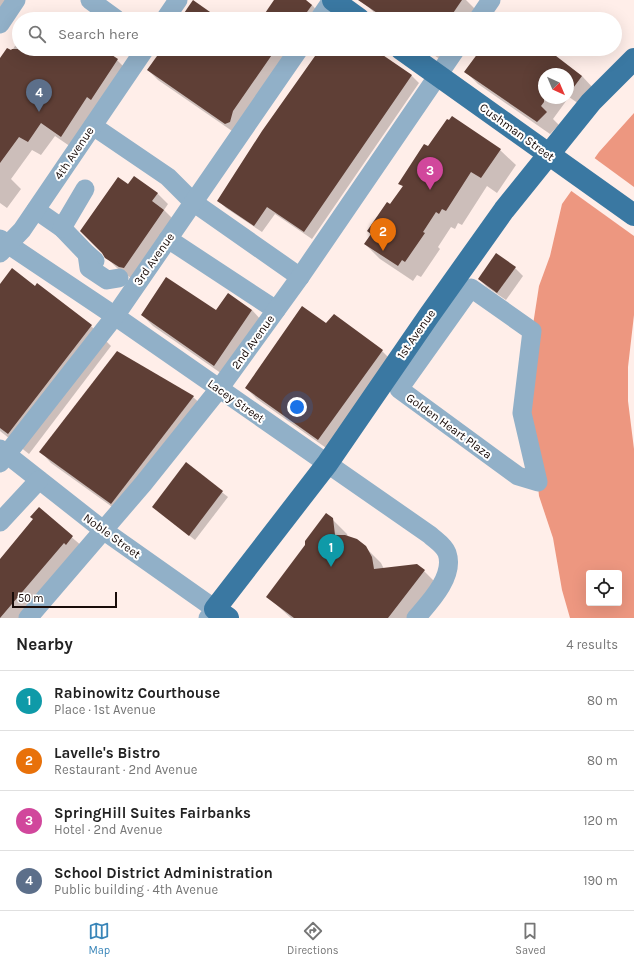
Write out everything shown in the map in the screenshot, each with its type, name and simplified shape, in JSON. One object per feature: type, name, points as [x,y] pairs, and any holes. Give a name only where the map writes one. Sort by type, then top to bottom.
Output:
[{"type":"main road","points":[[332,0],[349,12]]},
{"type":"main road","name":"Cushman Street","points":[[411,56],[634,215]]},
{"type":"main road","name":"1st Avenue","points":[[217,615],[327,464],[490,229],[555,159],[591,102],[634,59]]},
{"type":"street","points":[[0,24],[16,0]]},
{"type":"street","points":[[90,0],[106,12]]},
{"type":"street","points":[[324,12],[332,0]]},
{"type":"street","points":[[483,12],[491,0]]},
{"type":"street","name":"4th Avenue","points":[[3,246],[22,230],[140,56]]},
{"type":"street","name":"3rd Avenue","points":[[2,456],[115,316],[109,270],[168,239],[293,56]]},
{"type":"street","name":"2nd Avenue","points":[[28,618],[143,484],[219,389],[300,277],[451,56]]},
{"type":"street","points":[[93,126],[168,177],[193,202],[300,277]]},
{"type":"street","points":[[62,228],[85,190]]},
{"type":"street","points":[[36,210],[62,228],[109,270]]},
{"type":"street","points":[[168,239],[276,310]]},
{"type":"street","name":"Lacey Street","points":[[3,246],[115,316],[430,535],[439,543],[446,552],[448,566],[446,579],[426,607],[416,618]]},
{"type":"street","name":"Golden Heart Plaza","points":[[471,288],[532,331],[522,413],[538,482],[518,476],[399,389],[471,288]]},
{"type":"street","name":"Noble Street","points":[[2,456],[39,480],[217,615]]},
{"type":"street","points":[[0,522],[39,480]]},
{"type":"shaded area","points":[[634,113],[634,315],[628,367],[628,401],[634,449],[634,618],[570,618],[562,590],[553,538],[539,496],[526,370],[539,286],[550,256],[562,204],[599,152]]},
{"type":"pier","points":[[593,157],[634,187],[634,236],[570,190]]},
{"type":"building","points":[[193,0],[210,12],[185,12]]},
{"type":"building","points":[[274,0],[306,0],[312,5],[307,12],[266,12]]},
{"type":"building","points":[[358,0],[462,0],[454,12],[376,12]]},
{"type":"building","points":[[7,48],[12,49],[12,56],[114,56],[118,59],[91,100],[87,97],[61,137],[41,123],[28,142],[19,137],[0,163],[0,58]]},
{"type":"building","points":[[157,56],[271,56],[233,111],[230,122],[225,124],[147,70]]},
{"type":"building","points":[[315,56],[384,56],[412,75],[304,232],[267,207],[254,226],[217,201],[262,131]]},
{"type":"building","points":[[476,56],[556,56],[572,68],[538,68],[538,104],[542,104],[541,106],[547,112],[537,122],[464,72]]},
{"type":"building","points":[[574,70],[582,76],[574,87]]},
{"type":"building","points":[[452,116],[501,149],[481,178],[471,172],[446,211],[442,209],[439,214],[436,212],[423,232],[425,233],[405,262],[402,260],[398,266],[364,244],[371,234],[367,231],[387,202],[390,204],[403,186],[398,184],[424,144],[428,146],[447,119],[449,120]]},
{"type":"building","points":[[134,176],[158,193],[152,201],[164,210],[124,268],[119,267],[105,258],[80,231],[118,177],[128,184]]},
{"type":"building","points":[[496,253],[516,267],[497,293],[478,279]]},
{"type":"building","points":[[12,268],[35,286],[37,283],[92,325],[8,434],[0,428],[0,284]]},
{"type":"building","points":[[166,277],[216,310],[228,293],[252,310],[214,366],[141,315]]},
{"type":"building","points":[[302,306],[326,323],[334,314],[383,350],[318,440],[245,388]]},
{"type":"building","points":[[117,351],[194,396],[111,504],[39,452]]},
{"type":"building","points":[[186,462],[223,491],[189,536],[152,507]]},
{"type":"building","points":[[39,507],[73,536],[66,545],[64,543],[0,618],[0,559],[33,519],[30,517]]},
{"type":"building","points":[[326,513],[333,518],[335,535],[345,535],[357,539],[366,546],[372,557],[374,569],[417,564],[425,570],[388,618],[294,618],[266,597],[305,545],[305,541]]},
{"type":"place","name":"School District Administration","points":[[39,112]]},
{"type":"place","name":"SpringHill Suites Fairbanks","points":[[430,190]]},
{"type":"place","name":"Lavelle's Bistro","points":[[383,251]]},
{"type":"place","name":"Rabinowitz Courthouse","points":[[331,567]]}]
